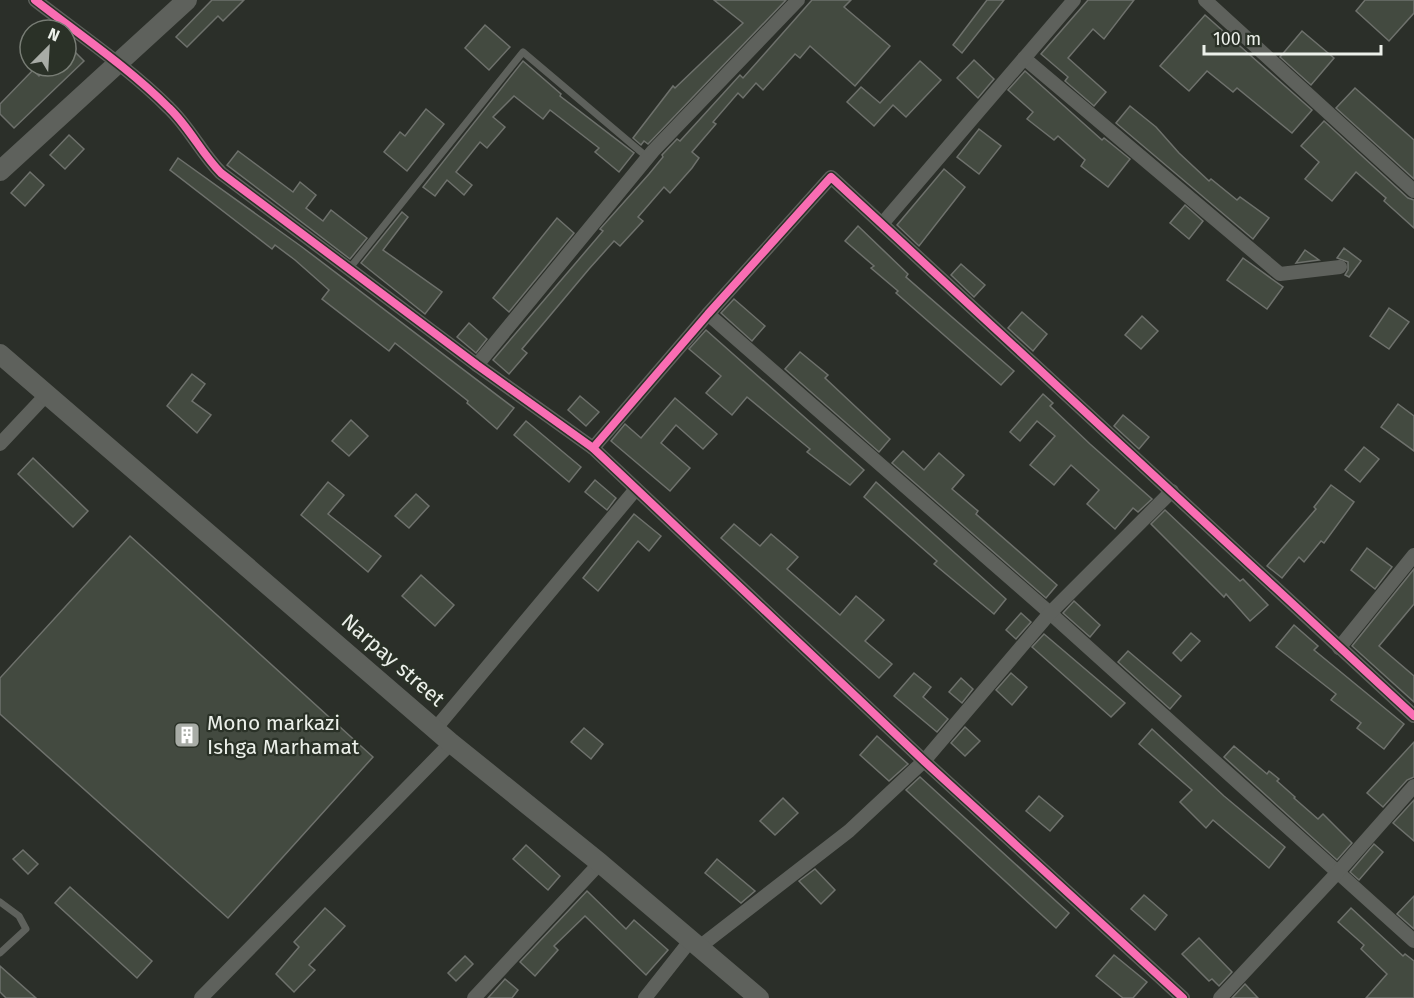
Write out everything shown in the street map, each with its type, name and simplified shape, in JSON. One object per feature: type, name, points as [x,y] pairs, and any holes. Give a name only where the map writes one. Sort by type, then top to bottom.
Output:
[{"type":"main road","points":[[0,171],[187,0]]},
{"type":"main road","name":"Narpay street","points":[[0,354],[451,742],[600,863],[759,998]]},
{"type":"street","points":[[35,0],[117,64],[187,126],[203,155],[221,173],[477,365],[593,448],[924,761],[1184,998]]},
{"type":"street","points":[[477,365],[647,157],[798,0]]},
{"type":"street","points":[[882,224],[1074,0]]},
{"type":"street","points":[[1205,0],[1414,191]]},
{"type":"street","points":[[1024,58],[1280,274],[1340,267]]},
{"type":"street","points":[[593,448],[708,314],[831,177],[1414,716]]},
{"type":"street","points":[[708,314],[1050,613],[1414,941]]},
{"type":"street","points":[[0,444],[47,394]]},
{"type":"street","points":[[436,728],[636,489]]},
{"type":"street","points":[[645,998],[694,944],[849,831],[924,761],[1050,613],[1172,491]]},
{"type":"street","points":[[1339,648],[1414,555]]},
{"type":"street","points":[[201,998],[451,742]]},
{"type":"street","points":[[1220,998],[1338,872],[1414,786]]},
{"type":"street","points":[[474,998],[600,863]]},
{"type":"lane","points":[[349,269],[523,52],[647,157]]},
{"type":"lane","points":[[0,902],[18,916],[26,929],[0,953]]},
{"type":"building","points":[[212,0],[244,0],[223,21],[218,16],[187,47],[176,37]]},
{"type":"building","points":[[714,0],[786,0],[648,144],[644,141],[641,145],[633,138],[673,86],[675,88],[743,23]]},
{"type":"building","points":[[812,0],[851,0],[844,7],[890,46],[855,86],[810,46],[800,58],[795,54],[763,90],[756,83],[743,98],[738,93],[713,122],[716,124],[692,152],[699,158],[692,168],[670,193],[664,187],[638,217],[643,221],[620,246],[614,241],[589,269],[522,349],[527,353],[509,374],[493,360],[603,231],[600,229],[649,174],[663,157],[662,155],[677,139],[680,141],[740,75],[743,78]]},
{"type":"building","points":[[987,0],[1004,0],[962,53],[953,45]]},
{"type":"building","points":[[1088,0],[1134,0],[1104,39],[1093,29],[1068,58],[1106,92],[1094,106],[1065,81],[1068,77],[1041,54]]},
{"type":"building","points":[[1365,0],[1414,0],[1414,13],[1389,41],[1356,11]]},
{"type":"building","points":[[1205,15],[1312,110],[1292,133],[1237,88],[1233,92],[1207,71],[1189,91],[1160,66]]},
{"type":"building","points":[[485,25],[510,47],[489,70],[465,48]]},
{"type":"building","points":[[1302,31],[1334,58],[1311,85],[1280,57]]},
{"type":"building","points":[[78,55],[84,61],[78,67]]},
{"type":"building","points":[[974,60],[994,79],[978,98],[957,78]]},
{"type":"building","points":[[523,61],[561,94],[560,96],[634,153],[619,172],[595,152],[599,148],[550,110],[543,119],[514,96],[493,117],[505,127],[487,148],[480,142],[456,172],[472,185],[464,195],[447,180],[435,196],[423,187]]},
{"type":"building","points":[[920,61],[941,80],[906,117],[893,105],[874,126],[847,102],[861,87],[880,103]]},
{"type":"building","points":[[1025,71],[1102,140],[1104,138],[1130,159],[1108,187],[1081,166],[1085,160],[1058,136],[1054,140],[1027,119],[1033,112],[1008,90]]},
{"type":"building","points":[[25,78],[66,78],[14,128],[0,114],[0,104]]},
{"type":"building","points":[[1355,88],[1414,140],[1414,179],[1336,108]]},
{"type":"building","points":[[1130,106],[1156,127],[1209,181],[1211,179],[1237,200],[1240,197],[1269,218],[1253,239],[1116,123]]},
{"type":"building","points":[[426,109],[444,124],[407,171],[384,152],[400,132],[405,136]]},
{"type":"building","points":[[1324,121],[1408,198],[1414,200],[1414,228],[1384,201],[1386,198],[1356,172],[1332,201],[1305,179],[1319,162],[1301,146]]},
{"type":"building","points":[[979,129],[1001,146],[979,174],[957,157]]},
{"type":"building","points":[[69,135],[84,149],[65,169],[50,155]]},
{"type":"building","points":[[238,151],[293,192],[300,182],[316,195],[306,208],[323,221],[331,210],[367,238],[350,259],[227,165]]},
{"type":"building","points":[[178,158],[302,247],[514,408],[497,429],[467,403],[468,401],[395,343],[389,351],[322,299],[329,290],[295,260],[275,245],[272,249],[170,170]]},
{"type":"building","points":[[944,169],[965,187],[919,246],[897,225]]},
{"type":"building","points":[[30,172],[44,185],[25,206],[11,193]]},
{"type":"building","points":[[1185,205],[1203,221],[1189,239],[1170,223]]},
{"type":"building","points":[[402,212],[408,217],[383,250],[442,292],[425,314],[361,263]]},
{"type":"building","points":[[557,218],[574,233],[509,312],[493,298]]},
{"type":"building","points":[[858,226],[908,274],[906,277],[1014,371],[1001,385],[896,293],[898,291],[871,268],[874,266],[845,241]]},
{"type":"building","points":[[1344,248],[1361,261],[1349,277],[1345,275],[1348,262],[1337,258]]},
{"type":"building","points":[[1305,250],[1319,260],[1296,263]]},
{"type":"building","points":[[1243,258],[1283,287],[1267,309],[1227,280]]},
{"type":"building","points":[[961,264],[985,285],[974,297],[951,275]]},
{"type":"building","points":[[734,299],[765,326],[752,341],[721,313]]},
{"type":"building","points":[[1389,308],[1409,322],[1389,349],[1370,336]]},
{"type":"building","points":[[1022,312],[1047,334],[1033,351],[1008,328]]},
{"type":"building","points":[[1142,316],[1158,331],[1141,349],[1125,335]]},
{"type":"building","points":[[469,323],[487,339],[476,353],[457,337]]},
{"type":"building","points":[[706,330],[864,470],[850,485],[807,452],[810,449],[747,397],[732,415],[706,393],[721,376],[689,349]]},
{"type":"building","points":[[800,352],[828,375],[825,378],[890,439],[879,452],[785,369]]},
{"type":"building","points":[[192,374],[205,384],[192,401],[211,415],[197,433],[167,406]]},
{"type":"building","points":[[1043,394],[1053,403],[1050,406],[1152,499],[1138,512],[1133,508],[1115,529],[1087,504],[1099,490],[1071,465],[1054,485],[1030,465],[1055,436],[1037,421],[1020,441],[1010,432]]},
{"type":"building","points":[[580,396],[599,412],[586,426],[568,410]]},
{"type":"building","points":[[675,398],[717,434],[703,449],[676,425],[661,443],[690,468],[670,491],[611,441],[625,424],[641,438]]},
{"type":"building","points":[[1398,404],[1414,416],[1414,451],[1381,427]]},
{"type":"building","points":[[1123,415],[1149,437],[1139,449],[1114,426]]},
{"type":"building","points":[[351,420],[368,436],[349,456],[332,441]]},
{"type":"building","points":[[526,421],[581,467],[569,482],[514,435]]},
{"type":"building","points":[[1364,447],[1379,459],[1360,482],[1345,470]]},
{"type":"building","points":[[903,451],[924,470],[939,453],[964,475],[952,489],[978,511],[976,514],[1057,585],[1046,598],[892,463]]},
{"type":"building","points":[[33,458],[88,511],[73,527],[18,474]]},
{"type":"building","points":[[595,480],[616,498],[607,510],[585,492]]},
{"type":"building","points":[[328,482],[344,495],[328,514],[381,556],[368,572],[301,515]]},
{"type":"building","points":[[876,482],[1006,599],[994,614],[934,564],[937,561],[864,497]]},
{"type":"building","points":[[1331,485],[1354,502],[1324,543],[1321,541],[1304,562],[1299,557],[1282,578],[1267,566],[1316,509],[1314,507]]},
{"type":"building","points":[[416,494],[429,506],[409,528],[395,516]]},
{"type":"building","points":[[1165,510],[1240,581],[1243,579],[1268,605],[1250,621],[1226,594],[1224,597],[1151,524]]},
{"type":"building","points":[[634,514],[661,536],[649,551],[638,541],[598,591],[583,578]]},
{"type":"building","points":[[734,524],[760,546],[771,534],[798,557],[787,569],[840,615],[856,596],[884,620],[865,641],[892,664],[879,678],[721,538]]},
{"type":"building","name":"Mono markazi Ishga Marhamat","points":[[130,536],[373,757],[228,918],[0,714],[0,678]]},
{"type":"building","points":[[1367,548],[1392,567],[1375,589],[1351,570]]},
{"type":"building","points":[[1414,569],[1414,604],[1379,646],[1414,676],[1414,702],[1352,646]]},
{"type":"building","points":[[421,575],[454,605],[435,626],[402,596]]},
{"type":"building","points":[[1074,601],[1100,625],[1090,637],[1063,613]]},
{"type":"building","points":[[1021,613],[1031,622],[1016,639],[1006,630]]},
{"type":"building","points":[[1294,625],[1318,646],[1314,650],[1404,724],[1384,749],[1357,728],[1361,723],[1331,700],[1336,694],[1276,647]]},
{"type":"building","points":[[1191,633],[1200,641],[1181,661],[1173,653]]},
{"type":"building","points":[[1044,634],[1125,703],[1111,717],[1032,647]]},
{"type":"building","points":[[1128,651],[1181,696],[1170,709],[1118,662]]},
{"type":"building","points":[[914,673],[931,687],[923,697],[948,719],[937,732],[894,696]]},
{"type":"building","points":[[1011,673],[1027,687],[1012,705],[996,690]]},
{"type":"building","points":[[961,678],[973,689],[962,703],[949,692]]},
{"type":"building","points":[[965,727],[980,741],[965,756],[951,743]]},
{"type":"building","points":[[584,728],[603,744],[591,759],[571,742]]},
{"type":"building","points":[[1152,729],[1224,796],[1285,847],[1269,868],[1213,820],[1206,828],[1180,802],[1192,790],[1139,744]]},
{"type":"building","points":[[877,736],[908,764],[889,781],[860,755]]},
{"type":"building","points":[[1414,742],[1414,777],[1407,780],[1383,807],[1367,793]]},
{"type":"building","points":[[1234,746],[1267,774],[1269,771],[1279,779],[1277,781],[1318,819],[1323,814],[1352,843],[1337,860],[1224,757]]},
{"type":"building","points":[[920,777],[1069,913],[1056,928],[906,790]]},
{"type":"building","points":[[1039,796],[1063,816],[1050,831],[1026,811]]},
{"type":"building","points":[[783,798],[798,813],[775,835],[760,821]]},
{"type":"building","points":[[1414,800],[1414,841],[1393,823]]},
{"type":"building","points":[[1374,844],[1383,852],[1359,880],[1350,872]]},
{"type":"building","points":[[526,845],[560,876],[548,890],[513,859]]},
{"type":"building","points":[[23,850],[38,864],[28,874],[13,859]]},
{"type":"building","points":[[717,859],[755,891],[741,903],[705,873]]},
{"type":"building","points":[[815,869],[835,890],[821,904],[799,881]]},
{"type":"building","points":[[70,887],[152,961],[137,978],[55,903]]},
{"type":"building","points":[[587,891],[626,929],[634,920],[668,950],[646,975],[585,916],[554,946],[558,950],[535,976],[520,962]]},
{"type":"building","points":[[1144,895],[1167,915],[1155,930],[1131,909]]},
{"type":"building","points":[[1414,896],[1414,929],[1397,914]]},
{"type":"building","points":[[325,908],[345,926],[309,965],[315,970],[294,992],[276,974],[299,947],[294,942]]},
{"type":"building","points":[[1351,908],[1403,956],[1405,954],[1414,961],[1414,998],[1366,998],[1387,974],[1361,949],[1364,945],[1338,922]]},
{"type":"building","points":[[1199,938],[1232,972],[1219,986],[1212,979],[1209,981],[1182,954]]},
{"type":"building","points":[[1114,955],[1147,982],[1133,998],[1123,998],[1096,976]]},
{"type":"building","points":[[465,956],[473,964],[456,981],[448,973]]},
{"type":"building","points":[[0,966],[36,998],[6,998],[0,992]]},
{"type":"building","points":[[505,979],[518,990],[512,998],[488,998]]},
{"type":"building","points":[[1245,984],[1258,998],[1232,998]]},
{"type":"cycle path","points":[[35,0],[154,93],[176,116],[221,173],[477,365],[593,448],[924,761],[1183,998]]},
{"type":"cycle path","points":[[593,448],[708,314],[831,177],[1414,716]]},
{"type":"place","name":"Mono markazi Ishga Marhamat","points":[[187,735]]}]
